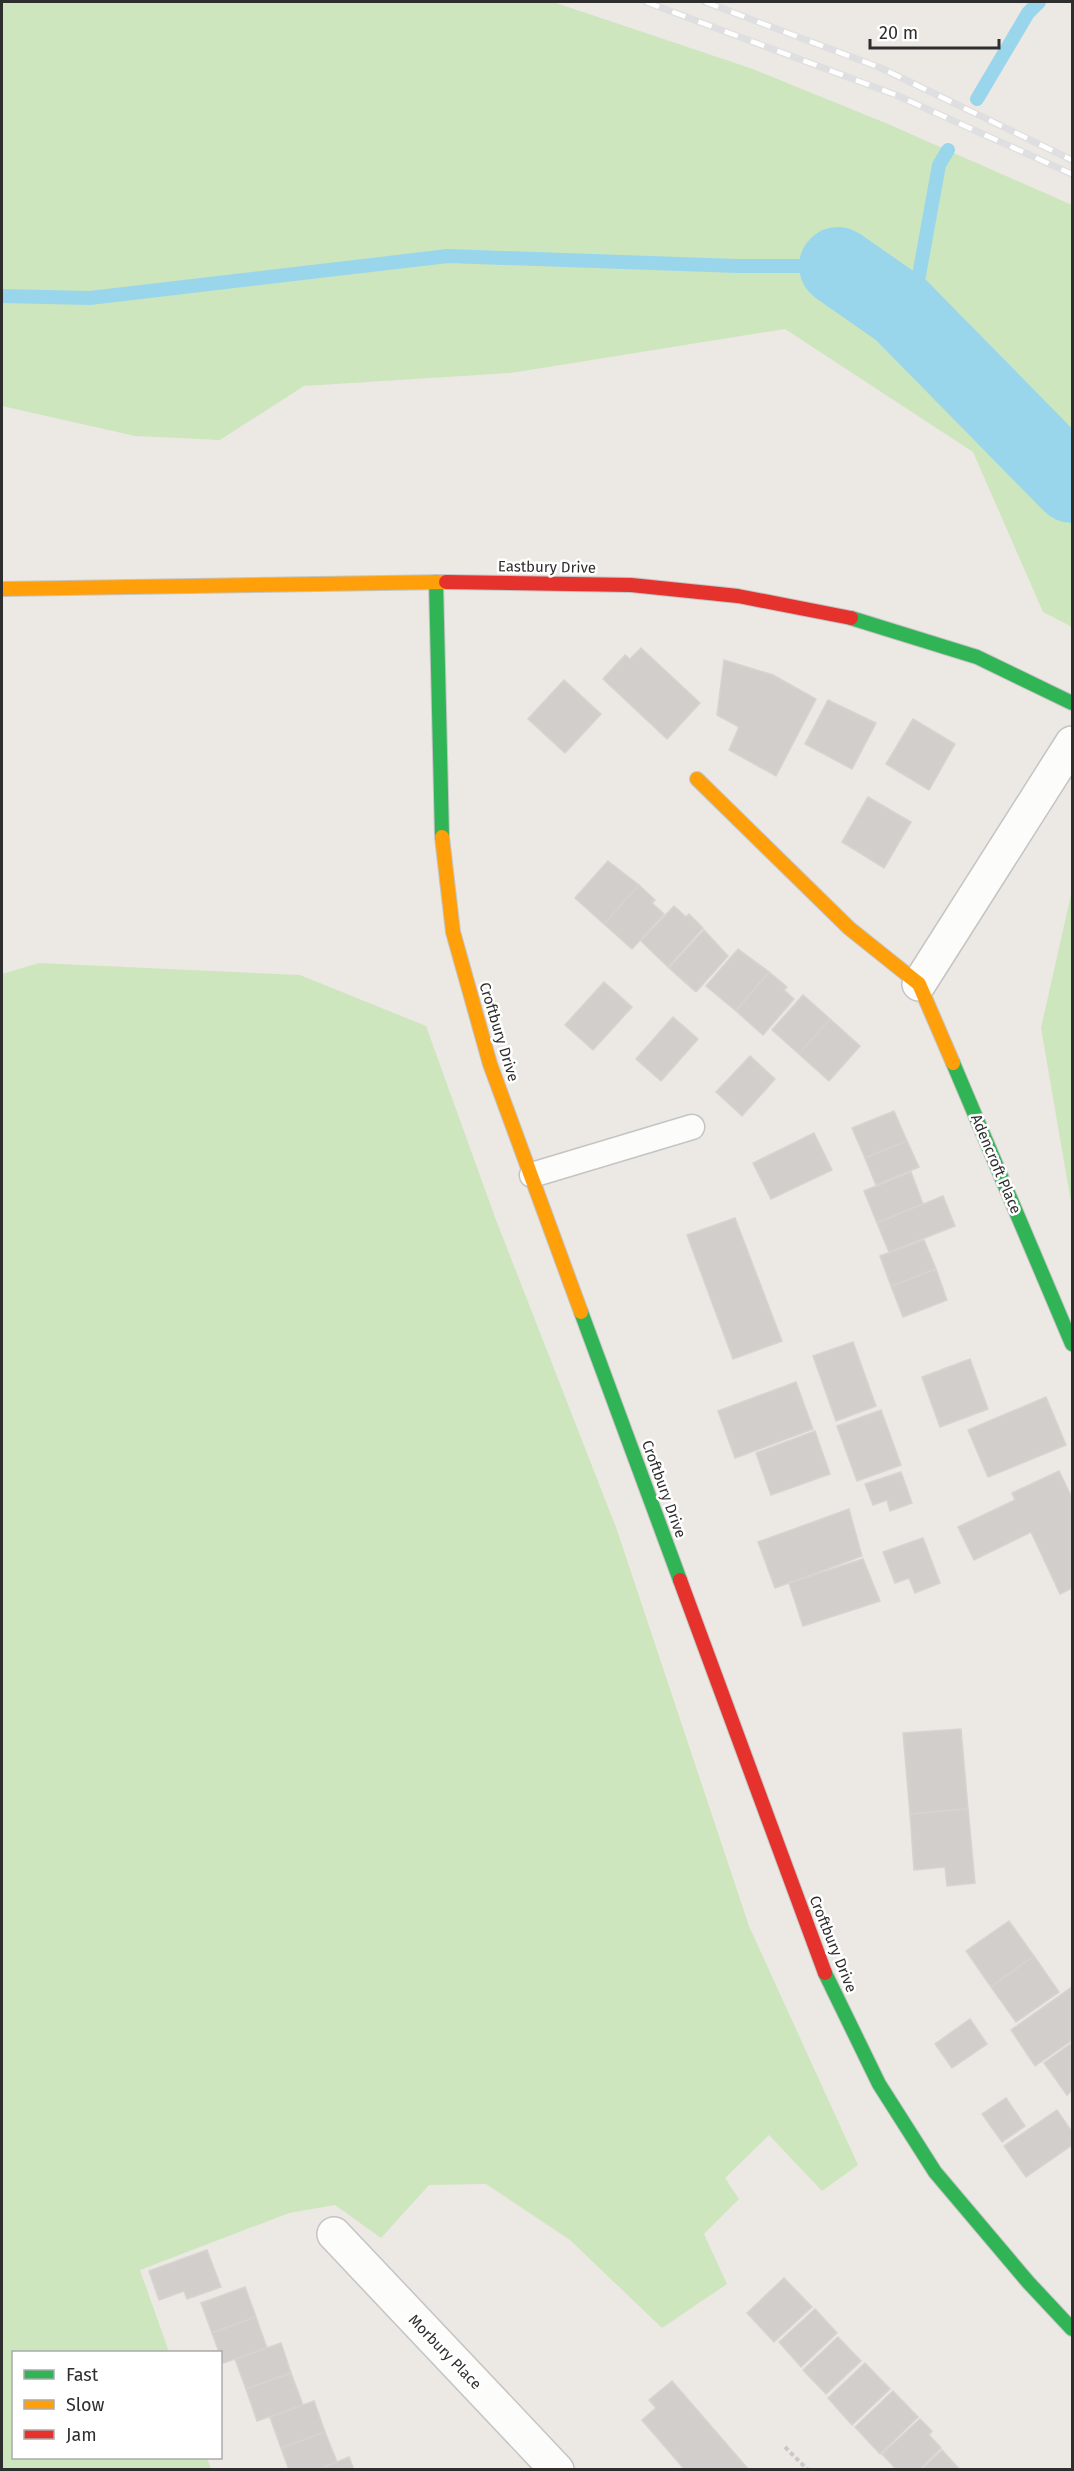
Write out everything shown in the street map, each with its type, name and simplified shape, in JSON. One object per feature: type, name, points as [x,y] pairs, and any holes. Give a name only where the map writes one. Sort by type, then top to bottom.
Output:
[{"type":"street","name":"Eastbury Drive","points":[[2,589],[436,582],[631,585],[749,598],[867,621],[977,657],[1072,703]]},
{"type":"street","name":"Croftbury Drive","points":[[436,582],[442,844],[453,932],[485,1052],[830,1986],[879,2084],[935,2172],[1028,2282],[1072,2329]]},
{"type":"street","points":[[919,984],[1072,743]]},
{"type":"street","name":"Adencroft Place","points":[[697,779],[849,928],[919,984],[1072,1344]]},
{"type":"street","name":"Morbury Place","points":[[334,2235],[557,2469]]},
{"type":"lane","points":[[532,1175],[693,1127]]},
{"type":"path","points":[[785,2447],[808,2469]]},
{"type":"green space","points":[[2,2],[553,2],[750,68],[888,124],[1072,205],[1072,627],[1043,612],[973,452],[785,329],[511,373],[304,386],[220,440],[135,436],[2,406]]},
{"type":"green space","points":[[1072,890],[1072,1208],[1041,1028]]},
{"type":"green space","points":[[39,963],[300,975],[426,1026],[496,1220],[617,1530],[749,1926],[858,2165],[822,2191],[769,2135],[725,2178],[739,2199],[704,2234],[727,2284],[662,2328],[570,2240],[486,2184],[429,2185],[381,2238],[335,2205],[289,2213],[140,2270],[169,2351],[12,2351],[12,2459],[207,2459],[211,2469],[2,2469],[2,974]]},
{"type":"building","points":[[641,648],[700,703],[667,739],[603,679],[625,655],[630,659]]},
{"type":"building","points":[[724,660],[773,675],[816,699],[776,776],[729,750],[739,727],[717,715]]},
{"type":"building","points":[[564,680],[601,714],[565,753],[528,719]]},
{"type":"building","points":[[828,700],[876,723],[852,769],[805,744]]},
{"type":"building","points":[[913,719],[955,744],[929,790],[886,764]]},
{"type":"building","points":[[868,797],[911,822],[884,868],[842,842]]},
{"type":"building","points":[[608,861],[639,885],[604,924],[575,898]]},
{"type":"building","points":[[639,885],[655,900],[652,903],[664,914],[632,949],[604,924]]},
{"type":"building","points":[[674,906],[686,917],[689,914],[703,928],[668,967],[641,941]]},
{"type":"building","points":[[704,930],[728,956],[696,992],[669,968]]},
{"type":"building","points":[[738,949],[769,972],[736,1011],[706,986]]},
{"type":"building","points":[[769,972],[787,987],[784,990],[794,999],[763,1035],[736,1011]]},
{"type":"building","points":[[604,982],[632,1007],[593,1050],[565,1025]]},
{"type":"building","points":[[803,995],[830,1019],[799,1054],[772,1030]]},
{"type":"building","points":[[673,1017],[698,1039],[661,1081],[636,1059]]},
{"type":"building","points":[[830,1019],[860,1046],[829,1081],[799,1054]]},
{"type":"building","points":[[750,1056],[775,1079],[742,1116],[716,1092]]},
{"type":"building","points":[[894,1111],[907,1141],[865,1158],[852,1128]]},
{"type":"building","points":[[814,1133],[832,1170],[771,1199],[753,1163]]},
{"type":"building","points":[[907,1141],[919,1167],[876,1185],[865,1158]]},
{"type":"building","points":[[911,1172],[923,1204],[877,1223],[864,1191]]},
{"type":"building","points":[[943,1196],[955,1226],[889,1252],[877,1223]]},
{"type":"building","points":[[735,1218],[782,1341],[733,1359],[687,1235]]},
{"type":"building","points":[[924,1240],[936,1269],[891,1286],[880,1256]]},
{"type":"building","points":[[936,1269],[947,1300],[903,1317],[891,1286]]},
{"type":"building","points":[[853,1342],[876,1406],[836,1421],[813,1356]]},
{"type":"building","points":[[970,1359],[988,1409],[940,1427],[922,1377]]},
{"type":"building","points":[[796,1382],[813,1429],[735,1458],[718,1411]]},
{"type":"building","points":[[1046,1397],[1066,1445],[988,1477],[968,1430]]},
{"type":"building","points":[[881,1410],[901,1465],[857,1481],[837,1426]]},
{"type":"building","points":[[815,1431],[830,1474],[771,1495],[756,1453]]},
{"type":"building","points":[[1059,1471],[1072,1498],[1072,1588],[1060,1594],[1031,1532],[974,1560],[958,1527],[1015,1500],[1012,1493]]},
{"type":"building","points":[[901,1472],[912,1503],[890,1511],[887,1500],[873,1505],[865,1484]]},
{"type":"building","points":[[849,1509],[862,1556],[775,1588],[758,1542]]},
{"type":"building","points":[[923,1538],[940,1583],[915,1593],[909,1578],[895,1583],[883,1552]]},
{"type":"building","points":[[863,1559],[880,1601],[803,1626],[789,1583]]},
{"type":"building","points":[[961,1729],[968,1809],[910,1814],[903,1733]]},
{"type":"building","points":[[968,1809],[975,1883],[947,1886],[945,1867],[914,1870],[910,1814]]},
{"type":"building","points":[[1009,1921],[1034,1956],[991,1987],[966,1951]]},
{"type":"building","points":[[1034,1956],[1059,1992],[1016,2022],[991,1987]]},
{"type":"building","points":[[1072,1987],[1072,2040],[1035,2066],[1011,2030]]},
{"type":"building","points":[[970,2019],[987,2044],[952,2068],[935,2044]]},
{"type":"building","points":[[1072,2043],[1072,2090],[1067,2095],[1044,2063]]},
{"type":"building","points":[[1006,2098],[1025,2126],[1002,2142],[982,2114]]},
{"type":"building","points":[[1057,2110],[1072,2132],[1072,2145],[1026,2177],[1004,2146]]},
{"type":"building","points":[[207,2250],[221,2287],[187,2299],[184,2291],[159,2300],[149,2271]]},
{"type":"building","points":[[784,2278],[812,2307],[774,2342],[747,2313]]},
{"type":"building","points":[[245,2287],[256,2317],[212,2333],[201,2303]]},
{"type":"building","points":[[815,2309],[837,2333],[801,2367],[779,2342]]},
{"type":"building","points":[[256,2317],[267,2348],[223,2363],[222,2351],[219,2351],[212,2333]]},
{"type":"building","points":[[838,2337],[861,2361],[826,2394],[803,2370]]},
{"type":"building","points":[[281,2343],[291,2373],[246,2389],[235,2359]]},
{"type":"building","points":[[865,2363],[890,2389],[852,2425],[828,2398]]},
{"type":"building","points":[[291,2373],[303,2405],[257,2421],[246,2389]]},
{"type":"building","points":[[672,2381],[749,2470],[685,2470],[642,2420],[656,2408],[649,2400]]},
{"type":"building","points":[[893,2391],[918,2417],[880,2454],[855,2427]]},
{"type":"building","points":[[314,2401],[325,2432],[281,2448],[270,2417]]},
{"type":"building","points":[[920,2419],[932,2431],[929,2435],[941,2448],[919,2470],[897,2470],[882,2454]]},
{"type":"building","points":[[325,2432],[337,2462],[317,2470],[289,2470],[281,2448]]},
{"type":"building","points":[[942,2450],[960,2470],[921,2470]]},
{"type":"building","points":[[349,2457],[354,2470],[317,2470],[337,2462]]},
{"type":"waterway","points":[[977,99],[1028,13],[1039,2]]},
{"type":"waterway","points":[[915,325],[914,303],[939,165],[948,150]]},
{"type":"waterway","points":[[2,296],[90,298],[448,256],[738,266],[838,266]]},
{"type":"waterway","points":[[838,266],[901,310],[1072,484]]},
{"type":"railway","points":[[646,2],[896,95],[1072,174]]},
{"type":"railway","points":[[705,2],[881,68],[1072,160]]},
{"type":"traffic: fast","points":[[436,582],[442,837]]},
{"type":"traffic: fast","points":[[851,618],[977,657],[1072,703]]},
{"type":"traffic: fast","points":[[953,1063],[1072,1344]]},
{"type":"traffic: fast","points":[[581,1312],[680,1580]]},
{"type":"traffic: fast","points":[[825,1973],[879,2084],[935,2172],[1028,2282],[1072,2329]]},
{"type":"traffic: slow","points":[[2,589],[446,582]]},
{"type":"traffic: slow","points":[[697,779],[849,928],[919,984],[953,1063]]},
{"type":"traffic: slow","points":[[442,837],[453,932],[490,1064],[581,1312]]},
{"type":"traffic: jam","points":[[446,582],[631,585],[738,596],[851,618]]},
{"type":"traffic: jam","points":[[680,1580],[825,1973]]}]
